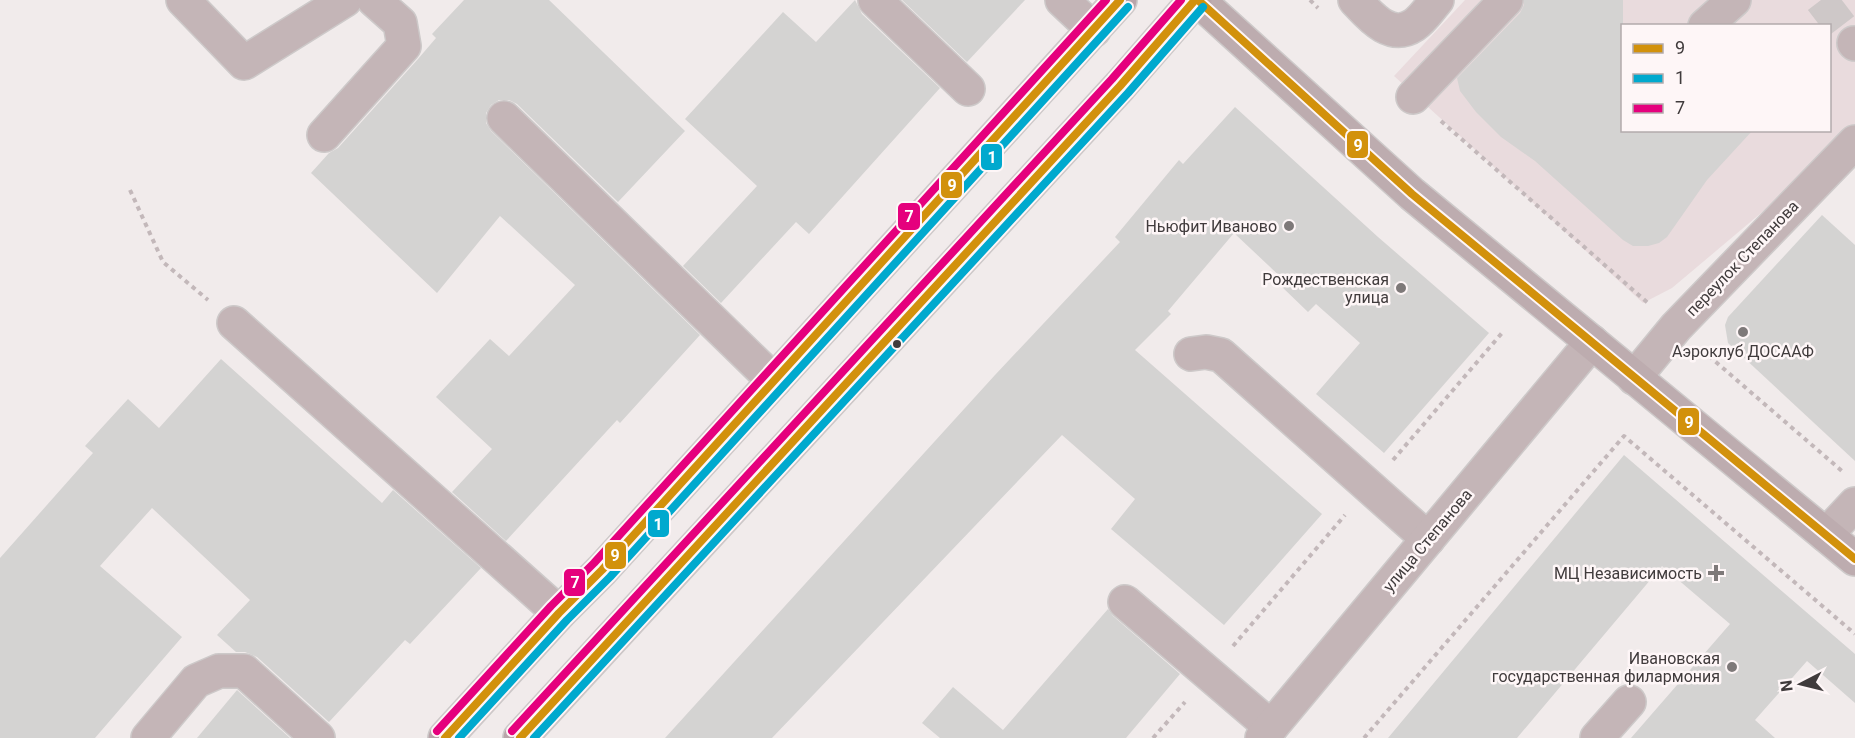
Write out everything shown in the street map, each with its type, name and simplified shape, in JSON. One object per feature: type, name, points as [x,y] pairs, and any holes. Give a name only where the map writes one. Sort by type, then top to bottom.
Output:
[{"type":"highway","points":[[445,738],[559,613],[602,570],[1120,0]]},
{"type":"highway","points":[[520,738],[1197,0]]},
{"type":"main road","points":[[1197,0],[1412,194],[1855,559]]},
{"type":"street","points":[[183,0],[244,63],[345,0]]},
{"type":"street","points":[[324,135],[404,46],[400,23],[374,0]]},
{"type":"street","points":[[875,0],[968,89]]},
{"type":"street","points":[[1062,0],[1094,30]]},
{"type":"street","points":[[1354,0],[1379,25],[1399,31],[1414,24],[1437,0]]},
{"type":"street","points":[[1413,97],[1506,0]]},
{"type":"street","points":[[1707,24],[1734,0]]},
{"type":"street","points":[[504,118],[774,381]]},
{"type":"street","name":"переулок Степанова","points":[[1634,378],[1676,327],[1848,161]]},
{"type":"street","points":[[234,323],[559,613]]},
{"type":"street","name":"улица Степанова","points":[[1267,733],[1592,342]]},
{"type":"street","points":[[1191,354],[1206,351],[1221,355],[1428,539]]},
{"type":"street","points":[[1826,535],[1851,489]]},
{"type":"street","points":[[1125,602],[1208,674],[1267,733]]},
{"type":"street","points":[[148,738],[196,681],[219,671],[244,671],[318,738]]},
{"type":"street","points":[[1597,738],[1629,702]]},
{"type":"path","points":[[1310,0],[1319,8]]},
{"type":"path","points":[[1413,97],[1676,327],[1851,489]]},
{"type":"path","points":[[130,190],[163,261],[205,298]]},
{"type":"path","points":[[1153,738],[1502,333]]},
{"type":"path","points":[[1364,738],[1624,436],[1855,633]]},
{"type":"shaded area","points":[[1465,0],[1855,0],[1855,134],[1672,288],[1643,303],[1394,76]]},
{"type":"building","points":[[464,0],[549,0],[685,131],[618,202],[517,104],[509,100],[499,100],[491,105],[486,113],[486,123],[491,131],[700,335],[620,423],[617,420],[506,541],[452,492],[492,449],[436,397],[490,339],[509,356],[575,285],[500,216],[437,293],[311,173],[329,153],[338,148],[418,59],[436,38],[432,34]]},
{"type":"building","points":[[855,0],[862,14],[940,88],[809,234],[796,222],[721,303],[683,266],[757,186],[685,119],[783,12],[816,42]]},
{"type":"building","points":[[902,0],[1025,0],[967,62]]},
{"type":"building","points":[[1524,0],[1623,0],[1621,132],[1751,132],[1707,180],[1667,237],[1659,243],[1633,246],[1623,240],[1535,161],[1501,137],[1476,112],[1460,91],[1457,78],[1520,13]]},
{"type":"building","points":[[1235,107],[1378,237],[1489,333],[1384,453],[1316,394],[1360,343],[1316,304],[1308,312],[1281,286],[1286,282],[1234,233],[1168,311],[1171,314],[1135,350],[1322,514],[1224,625],[1111,529],[1135,499],[1062,435],[772,738],[665,738],[995,375],[1120,242],[1115,237],[1179,160],[1183,164]]},
{"type":"building","points":[[1822,215],[1855,245],[1855,461],[1728,343],[1725,325],[1728,317]]},
{"type":"building","points":[[221,359],[382,503],[393,490],[481,568],[410,644],[405,640],[329,722],[257,657],[245,652],[236,652],[217,635],[250,600],[152,508],[100,566],[182,637],[95,738],[0,738],[0,558],[93,453],[85,446],[128,399],[159,428]]},
{"type":"building","points":[[1624,455],[1855,654],[1855,703],[1807,661],[1755,720],[1775,738],[1631,738],[1730,624],[1662,566],[1517,738],[1388,738]]},
{"type":"building","points":[[1108,609],[1113,616],[1180,674],[1126,738],[940,738],[922,723],[953,687],[1003,730]]},
{"type":"building","points":[[237,690],[290,738],[197,738]]},
{"type":"tunnel","points":[[1821,0],[1854,43]]},
{"type":"transit line","name":"7","points":[[437,731],[551,606],[594,563],[1106,0]]},
{"type":"transit line","name":"9","points":[[445,738],[559,613],[602,570],[1120,0]]},
{"type":"transit line","name":"7","points":[[512,731],[1112,79],[1181,0]]},
{"type":"transit line","name":"9","points":[[520,738],[1120,86],[1195,0]]},
{"type":"transit line","name":"9","points":[[1198,0],[1412,194],[1855,559]]},
{"type":"transit line","name":"1","points":[[459,738],[567,620],[610,577],[1128,7]]},
{"type":"transit line","name":"1","points":[[534,738],[1128,93],[1203,7]]},
{"type":"place","name":"Ньюфит Иваново","points":[[1289,226]]},
{"type":"place","name":"Рождественская улица","points":[[1401,288]]},
{"type":"place","name":"Аэроклуб ДОСААФ","points":[[1743,332]]},
{"type":"place","name":"МЦ Независимость","points":[[1716,573]]},
{"type":"place","name":"Ивановская государственная филармония","points":[[1732,667]]}]
